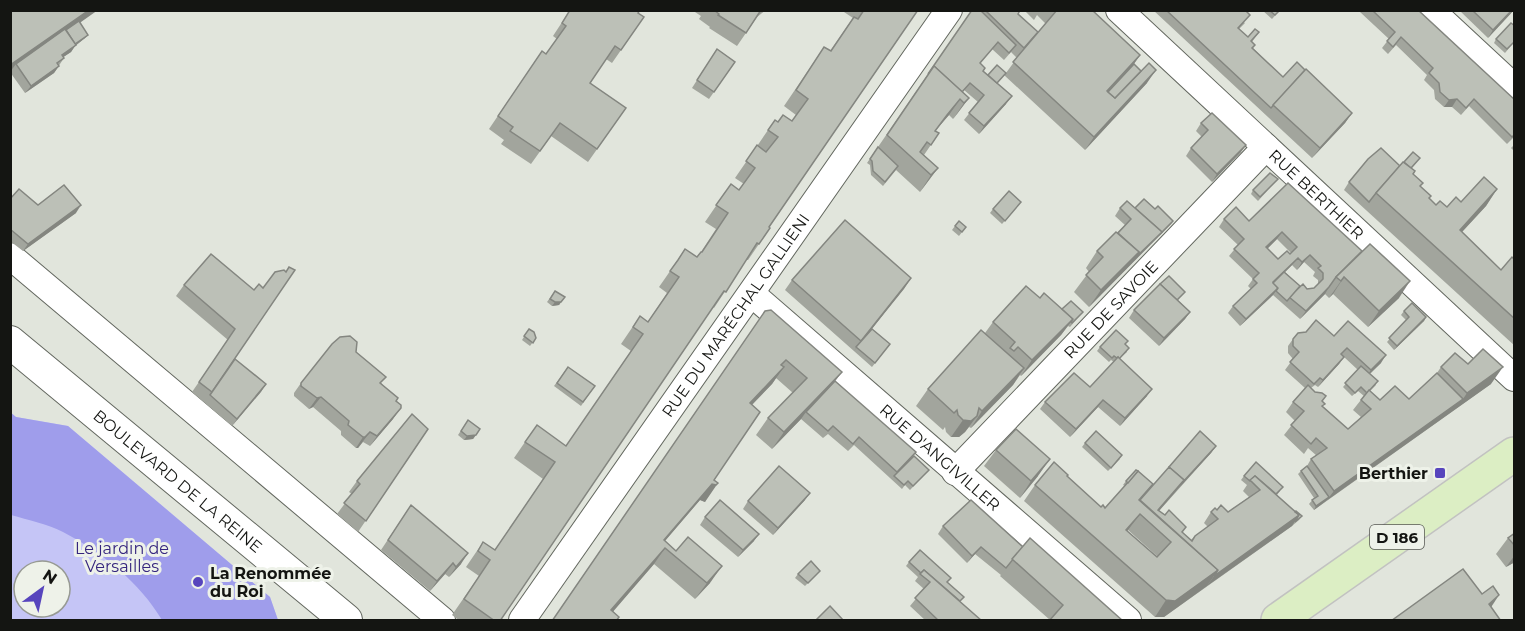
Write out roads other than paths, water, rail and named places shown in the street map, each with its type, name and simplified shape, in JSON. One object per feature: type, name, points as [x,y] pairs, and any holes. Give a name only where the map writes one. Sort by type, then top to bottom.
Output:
[{"type":"main road","name":"D 186","points":[[1278,621],[1515,454]]},
{"type":"street","name":"RUE DU MARÉCHAL GALLIENI","points":[[522,621],[949,10]]},
{"type":"street","name":"RUE BERTHIER","points":[[1119,10],[1515,378]]},
{"type":"street","points":[[1431,10],[1515,87]]},
{"type":"street","name":"RUE DE SAVOIE","points":[[955,472],[1266,147]]},
{"type":"street","points":[[10,256],[442,621]]},
{"type":"street","name":"RUE D'ANGIVILLER","points":[[752,294],[1128,621]]},
{"type":"street","name":"BOULEVARD DE LA REINE","points":[[10,342],[346,621]]},
{"type":"place","name":"Berthier","points":[[1440,473]]},
{"type":"place","name":"La Renommée du Roi","points":[[198,582]]},
{"type":"park label","name":"Le jardin de Versailles","points":[[122,557]]}]
